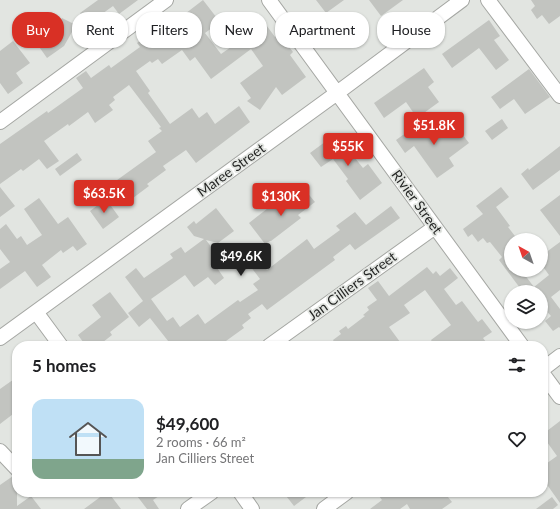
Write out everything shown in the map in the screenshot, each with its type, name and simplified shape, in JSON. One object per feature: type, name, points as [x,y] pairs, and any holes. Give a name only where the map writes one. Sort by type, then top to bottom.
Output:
[{"type":"street","points":[[0,122],[166,0]]},
{"type":"street","name":"Rivier Street","points":[[269,0],[518,341]]},
{"type":"street","name":"Maree Street","points":[[0,338],[337,93],[462,0]]},
{"type":"street","points":[[488,0],[560,96]]},
{"type":"street","name":"Jan Cilliers Street","points":[[276,341],[435,227]]},
{"type":"street","points":[[36,312],[57,341]]},
{"type":"street","points":[[548,365],[560,356]]},
{"type":"street","points":[[548,381],[560,398]]},
{"type":"street","points":[[0,451],[12,464]]},
{"type":"street","points":[[188,509],[205,497]]},
{"type":"street","points":[[244,497],[252,509]]},
{"type":"street","points":[[324,509],[340,497]]},
{"type":"building","points":[[98,0],[138,0],[122,12],[118,12],[113,6],[105,12],[81,12]]},
{"type":"building","points":[[203,0],[212,12],[210,12],[210,29],[205,33],[210,40],[210,48],[216,48],[221,54],[230,48],[267,48],[267,26],[275,37],[275,48],[290,48],[293,52],[290,55],[306,77],[282,95],[276,87],[260,110],[247,101],[251,98],[240,83],[263,66],[251,49],[211,79],[195,57],[190,61],[182,50],[162,64],[158,59],[152,63],[150,61],[136,71],[150,91],[148,93],[170,124],[192,108],[199,118],[207,112],[215,124],[239,106],[250,122],[196,163],[186,150],[163,166],[166,170],[147,184],[149,186],[133,198],[127,190],[114,199],[106,188],[156,152],[148,141],[162,131],[159,128],[161,127],[129,85],[113,97],[115,100],[109,105],[113,110],[95,123],[88,112],[69,126],[68,124],[44,141],[59,161],[47,169],[39,159],[23,171],[21,169],[0,184],[0,144],[83,88],[76,78],[86,71],[91,78],[109,65],[111,68],[139,48],[202,48],[202,12],[187,12]]},
{"type":"building","points":[[316,0],[344,0],[327,12],[325,12]]},
{"type":"building","points":[[369,0],[403,0],[386,12],[378,12]]},
{"type":"building","points":[[531,0],[560,0],[560,16],[549,24],[542,15],[537,19],[531,10],[535,6]]},
{"type":"building","points":[[64,19],[72,23],[72,32],[64,46]]},
{"type":"building","points":[[489,20],[500,36],[494,40],[509,60],[496,70],[479,48],[452,68],[442,54]]},
{"type":"building","points":[[12,42],[12,48],[18,48],[30,63],[16,73],[23,83],[8,94],[0,83],[0,51]]},
{"type":"building","points":[[40,48],[61,48],[47,58]]},
{"type":"building","points":[[424,68],[434,82],[428,87],[439,102],[417,118],[406,102],[384,118],[374,103]]},
{"type":"building","points":[[529,69],[550,97],[525,114],[514,99],[500,109],[491,97]]},
{"type":"building","points":[[425,119],[439,138],[456,126],[469,143],[449,158],[454,166],[437,178],[414,146],[405,153],[396,140]]},
{"type":"building","points":[[502,119],[508,128],[492,140],[485,131]]},
{"type":"building","points":[[333,136],[344,151],[347,148],[363,168],[368,164],[382,183],[360,200],[346,181],[348,179],[333,159],[321,167],[310,153]]},
{"type":"building","points":[[560,146],[560,170],[533,190],[521,174],[528,168],[529,170]]},
{"type":"building","points":[[77,153],[82,160],[60,176],[55,169]]},
{"type":"building","points":[[0,187],[15,206],[0,217]]},
{"type":"building","points":[[501,187],[509,197],[496,207],[510,226],[508,227],[513,233],[504,233],[504,267],[499,260],[502,257],[490,242],[487,243],[483,238],[478,242],[472,234],[468,237],[463,229],[483,214],[476,206]]},
{"type":"building","points":[[305,190],[315,202],[298,215],[301,218],[265,244],[249,223],[272,205],[274,208],[282,201],[285,205]]},
{"type":"building","points":[[560,195],[560,236],[540,210]]},
{"type":"building","points":[[39,198],[58,224],[68,217],[87,244],[77,251],[73,246],[63,253],[61,250],[42,265],[51,277],[37,287],[25,271],[0,289],[0,269],[10,262],[0,249],[0,229],[6,224],[17,239],[21,236],[27,245],[42,235],[24,209]]},
{"type":"building","points":[[106,199],[119,217],[103,229],[90,211]]},
{"type":"building","points":[[391,206],[400,218],[355,250],[350,244],[333,257],[335,260],[267,310],[262,304],[248,314],[251,318],[242,325],[244,328],[226,341],[168,341],[150,318],[139,327],[128,313],[143,301],[125,277],[136,268],[144,278],[173,258],[170,254],[181,247],[185,253],[204,239],[194,236],[187,227],[194,221],[196,224],[216,208],[234,231],[218,243],[206,240],[219,257],[213,262],[224,278],[215,285],[208,277],[194,287],[185,275],[151,299],[167,321],[173,317],[180,327],[198,314],[205,324],[238,300],[240,302],[258,290],[253,284],[260,279],[248,263],[256,256],[267,270],[307,239],[314,249],[340,230],[336,226],[355,212],[366,225]]},
{"type":"building","points":[[560,242],[560,290],[551,297],[560,309],[560,328],[559,327],[553,331],[548,325],[548,318],[551,316],[548,313],[548,285],[536,285],[549,275],[548,251]]},
{"type":"building","points":[[427,267],[433,274],[436,271],[440,276],[450,268],[458,278],[444,289],[456,305],[462,301],[478,322],[482,319],[492,332],[483,338],[485,341],[432,341],[451,325],[425,290],[404,305],[410,313],[389,327],[399,341],[334,341],[341,334],[339,331],[346,326],[348,329],[365,316],[363,315],[369,310],[367,307],[377,300],[368,288],[378,281],[389,296]]},
{"type":"building","points":[[512,277],[526,277],[532,285],[518,285]]},
{"type":"building","points":[[110,292],[129,317],[110,332],[112,335],[104,341],[82,341],[78,335],[101,317],[92,305]]},
{"type":"building","points":[[12,381],[12,415],[0,424],[0,389]]},
{"type":"building","points":[[560,421],[560,503],[548,486],[548,462],[557,456],[548,443],[548,430]]},
{"type":"building","points":[[12,477],[12,497],[17,497],[17,506],[32,497],[41,509],[0,509],[0,485]]},
{"type":"building","points":[[100,497],[112,497],[121,509],[84,509]]},
{"type":"building","points":[[138,497],[158,497],[153,500],[159,509],[147,509]]},
{"type":"building","points":[[287,497],[306,497],[294,506]]},
{"type":"building","points":[[380,497],[448,497],[452,502],[442,509],[410,509],[407,504],[400,509],[370,509],[382,500]]},
{"type":"building","points":[[552,497],[558,505],[553,509],[536,509]]}]
